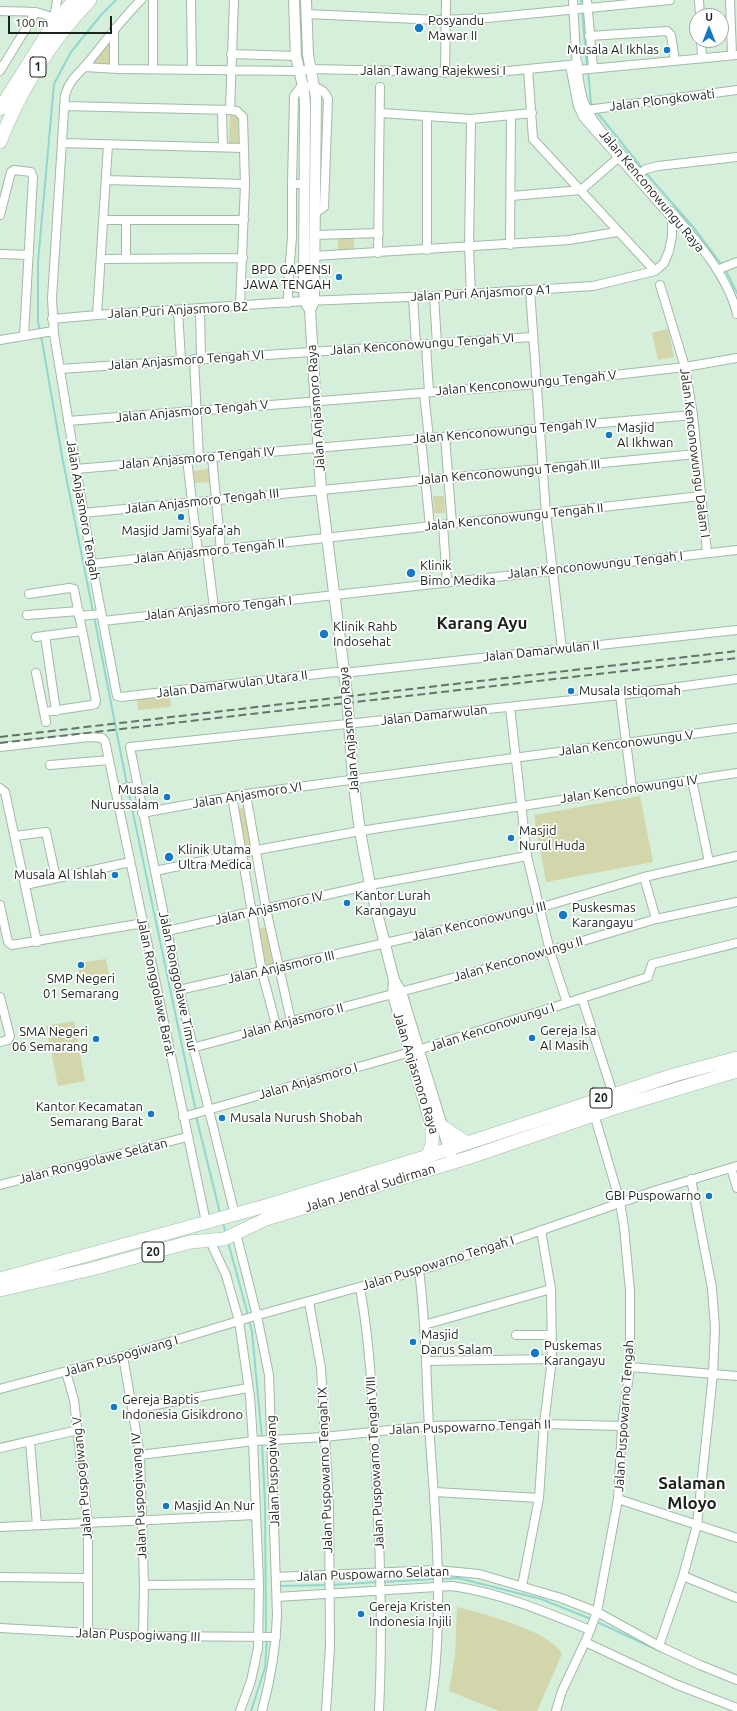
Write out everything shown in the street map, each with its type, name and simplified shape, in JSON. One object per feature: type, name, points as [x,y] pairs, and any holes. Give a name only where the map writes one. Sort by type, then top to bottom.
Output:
[{"type":"highway","name":"1","points":[[0,109],[55,19],[75,0]]},
{"type":"highway","name":"1","points":[[0,142],[25,87],[66,29],[90,0]]},
{"type":"highway","name":"Jalan Jendral Sudirman","points":[[0,1279],[231,1216],[439,1152],[613,1094],[674,1075],[737,1058]]},
{"type":"highway","name":"Jalan Jendral Sudirman","points":[[0,1290],[92,1268],[190,1242],[212,1241],[235,1234],[266,1219],[448,1164],[674,1088],[737,1071]]},
{"type":"highway","points":[[439,1152],[432,1144],[437,1127],[467,1143]]},
{"type":"street","points":[[55,19],[57,0]]},
{"type":"street","name":"Jalan Anjasmoro Tengah","points":[[121,697],[116,696],[115,692],[83,512],[60,369],[50,332],[52,320],[52,298],[64,106],[67,88],[72,79],[84,67],[114,29],[141,0]]},
{"type":"street","points":[[153,0],[153,68]]},
{"type":"street","points":[[191,0],[192,69]]},
{"type":"street","points":[[223,147],[231,70],[234,0]]},
{"type":"street","name":"Jalan Anjasmoro Raya","points":[[294,0],[296,56],[303,87],[315,185],[315,234],[310,304],[321,490],[344,673],[353,779],[360,831],[370,885],[384,943],[413,1051],[437,1127],[439,1152],[448,1164]]},
{"type":"street","name":"Jalan Anjasmoro Raya","points":[[306,0],[308,56],[315,87],[316,106],[321,133],[320,160],[315,185],[304,289],[310,304]]},
{"type":"street","points":[[445,73],[446,0]]},
{"type":"street","points":[[306,14],[446,20],[510,16],[580,5],[670,0]]},
{"type":"street","points":[[730,0],[734,55]]},
{"type":"street","points":[[580,5],[589,36],[593,69]]},
{"type":"street","points":[[528,69],[533,138],[537,145],[581,190],[617,232],[655,270],[664,263],[669,251],[672,218],[618,158],[579,111],[577,68],[580,5]]},
{"type":"street","points":[[0,11],[36,12],[55,19],[66,29]]},
{"type":"street","points":[[1,66],[36,12]]},
{"type":"street","points":[[114,29],[114,68]]},
{"type":"street","points":[[589,36],[667,31],[671,35],[675,60]]},
{"type":"street","points":[[701,48],[702,57]]},
{"type":"street","points":[[231,54],[296,56]]},
{"type":"street","name":"Jalan Tawang Rajekwesi I","points":[[311,69],[488,73],[528,69],[593,69],[734,55]]},
{"type":"street","points":[[84,67],[299,71],[311,69]]},
{"type":"street","name":"Jalan Kenconowungu Raya","points":[[577,68],[583,100],[718,269],[730,290],[737,314]]},
{"type":"street","points":[[288,303],[292,237],[294,96],[297,90],[303,87],[315,87],[326,94],[327,107],[321,133]]},
{"type":"street","points":[[378,253],[381,113],[380,88]]},
{"type":"street","name":"Jalan Plongkowati","points":[[590,109],[737,90]]},
{"type":"street","points":[[64,106],[237,111],[243,117],[245,184],[240,306]]},
{"type":"street","points":[[316,106],[327,107]]},
{"type":"street","points":[[381,113],[471,119],[532,113]]},
{"type":"street","points":[[510,245],[511,115]]},
{"type":"street","points":[[427,117],[427,250]]},
{"type":"street","points":[[471,119],[468,246],[471,294]]},
{"type":"street","points":[[62,143],[243,148]]},
{"type":"street","points":[[96,315],[102,259],[108,145]]},
{"type":"street","points":[[642,172],[658,166],[737,157]]},
{"type":"street","points":[[511,196],[581,190],[618,158]]},
{"type":"street","points":[[0,214],[11,172],[14,170],[31,172],[33,177],[27,336]]},
{"type":"street","points":[[106,180],[245,184]]},
{"type":"street","points":[[292,184],[315,185]]},
{"type":"street","points":[[104,220],[244,220]]},
{"type":"street","points":[[126,220],[126,259]]},
{"type":"street","points":[[314,256],[427,250],[468,246],[510,245],[569,240],[617,232]]},
{"type":"street","points":[[315,234],[379,233]]},
{"type":"street","points":[[0,254],[30,255]]},
{"type":"street","points":[[102,259],[243,258]]},
{"type":"street","points":[[718,269],[737,262]]},
{"type":"street","name":"Jalan Puri Anjasmoro A1","points":[[310,304],[593,286],[655,270]]},
{"type":"street","name":"Jalan Kenconowungu Dalam I","points":[[660,285],[685,367],[693,415],[707,553]]},
{"type":"street","points":[[288,286],[304,289]]},
{"type":"street","points":[[530,290],[532,337],[546,514],[562,649]]},
{"type":"street","points":[[434,296],[437,344]]},
{"type":"street","points":[[413,297],[416,345]]},
{"type":"street","name":"Jalan Puri Anjasmoro B2","points":[[52,320],[96,315],[200,308],[288,303],[310,304]]},
{"type":"street","points":[[199,458],[196,411],[200,308]]},
{"type":"street","points":[[178,310],[181,360]]},
{"type":"street","points":[[0,340],[50,332]]},
{"type":"street","name":"Jalan Kenconowungu Tengah VI","points":[[312,352],[532,337]]},
{"type":"street","points":[[426,345],[427,392],[425,438],[426,480],[430,526]]},
{"type":"street","name":"Jalan Anjasmoro Tengah VI","points":[[60,369],[312,352]]},
{"type":"street","name":"Jalan Kenconowungu Tengah V","points":[[315,401],[536,384],[685,367],[737,358]]},
{"type":"street","name":"Jalan Anjasmoro Tengah V","points":[[68,421],[315,401]]},
{"type":"street","name":"Jalan Kenconowungu Tengah IV","points":[[318,448],[693,415]]},
{"type":"street","points":[[446,437],[452,524]]},
{"type":"street","name":"Jalan Anjasmoro Tengah IV","points":[[76,469],[318,448]]},
{"type":"street","name":"Jalan Kenconowungu Tengah III","points":[[321,490],[696,454]]},
{"type":"street","points":[[212,457],[221,551]]},
{"type":"street","points":[[187,459],[198,553]]},
{"type":"street","name":"Jalan Anjasmoro Tengah III","points":[[83,512],[321,490]]},
{"type":"street","name":"Jalan Kenconowungu Tengah II","points":[[327,538],[701,496]]},
{"type":"street","points":[[443,525],[447,582]]},
{"type":"street","name":"Jalan Anjasmoro Tengah II","points":[[92,564],[221,551],[327,538]]},
{"type":"street","name":"Jalan Kenconowungu Tengah I","points":[[334,595],[737,550]]},
{"type":"street","points":[[207,552],[214,608]]},
{"type":"street","points":[[29,594],[74,588],[96,702],[91,705],[45,712]]},
{"type":"street","name":"Jalan Anjasmoro Tengah I","points":[[27,616],[79,613],[102,618],[334,595]]},
{"type":"street","points":[[36,637],[82,630]]},
{"type":"street","name":"Jalan Damarwulan II","points":[[344,673],[737,630]]},
{"type":"street","points":[[45,636],[56,711]]},
{"type":"street","name":"Jalan Damarwulan Utara II","points":[[121,697],[335,672],[344,673]]},
{"type":"street","points":[[36,673],[46,722]]},
{"type":"street","name":"Jalan Damarwulan","points":[[130,747],[620,695],[737,679]]},
{"type":"street","points":[[620,695],[632,788]]},
{"type":"street","points":[[510,706],[520,805],[527,856],[550,951],[567,1003]]},
{"type":"street","name":"Jalan Kenconowungu V","points":[[353,779],[626,744],[737,728]]},
{"type":"street","name":"Jalan Ronggolawe Barat","points":[[0,747],[96,737],[104,740],[116,790],[130,862],[185,1116],[187,1137],[208,1222]]},
{"type":"street","name":"Jalan Ronggolawe Timur","points":[[130,747],[135,786],[155,871],[179,990],[231,1216]]},
{"type":"street","points":[[50,765],[109,760]]},
{"type":"street","name":"Jalan Kenconowungu IV","points":[[520,805],[737,772]]},
{"type":"street","name":"Jalan Anjasmoro VI","points":[[142,813],[232,796],[353,779]]},
{"type":"street","points":[[692,780],[710,862]]},
{"type":"street","points":[[116,790],[135,786]]},
{"type":"street","points":[[0,788],[5,792],[37,942]]},
{"type":"street","points":[[246,794],[266,909],[291,1021]]},
{"type":"street","points":[[232,796],[262,972],[276,1025]]},
{"type":"street","points":[[155,871],[256,850],[360,831],[520,805]]},
{"type":"street","points":[[14,836],[46,832],[56,878]]},
{"type":"street","points":[[370,885],[527,856]]},
{"type":"street","name":"Jalan Kenconowungu III","points":[[384,943],[539,908],[644,877],[737,856]]},
{"type":"street","points":[[25,885],[130,862]]},
{"type":"street","points":[[644,877],[656,919]]},
{"type":"street","name":"Jalan Anjasmoro IV","points":[[167,931],[370,885]]},
{"type":"street","name":"Jalan Kenconowungu II","points":[[397,993],[550,951],[656,919],[737,902]]},
{"type":"street","points":[[0,905],[8,942],[13,945],[144,923]]},
{"type":"street","name":"Jalan Anjasmoro III","points":[[179,990],[384,943]]},
{"type":"street","points":[[613,1094],[582,998],[648,977],[652,964],[737,943]]},
{"type":"street","name":"Jalan Anjasmoro II","points":[[192,1048],[397,993]]},
{"type":"street","points":[[0,997],[10,1038],[0,1042]]},
{"type":"street","name":"Jalan Kenconowungu I","points":[[413,1051],[582,998]]},
{"type":"street","name":"Jalan Anjasmoro I","points":[[185,1116],[413,1051]]},
{"type":"street","name":"Jalan Puspowarno Tengah","points":[[556,1711],[562,1690],[597,1613],[618,1499],[622,1426],[630,1367],[630,1291],[620,1202],[594,1114]]},
{"type":"street","name":"Jalan Ronggolawe Selatan","points":[[0,1185],[187,1137]]},
{"type":"street","points":[[734,1167],[737,1188]]},
{"type":"street","name":"Jalan Puspowarno Tengah I","points":[[256,1316],[360,1288],[474,1254],[620,1202],[734,1167]]},
{"type":"street","points":[[659,1646],[683,1576],[697,1525],[713,1374],[715,1328],[712,1288],[691,1179]]},
{"type":"street","points":[[522,1586],[539,1498],[544,1424],[552,1359],[551,1289],[541,1230]]},
{"type":"street","name":"Jalan Puspogiwang","points":[[235,1234],[269,1375],[269,1440],[275,1525],[276,1595],[271,1675],[262,1711]]},
{"type":"street","name":"Jalan Puspogiwang","points":[[212,1241],[226,1275],[240,1320],[253,1441],[260,1584],[259,1637],[257,1656],[240,1711]]},
{"type":"street","points":[[419,1270],[424,1325],[429,1426],[435,1492],[437,1571],[436,1658],[430,1711]]},
{"type":"street","name":"Jalan Puspowarno Tengah VIII","points":[[360,1288],[369,1358],[381,1574],[382,1655],[379,1711]]},
{"type":"street","points":[[424,1325],[551,1289]]},
{"type":"street","name":"Jalan Puspowarno Tengah IX","points":[[309,1302],[322,1368],[324,1437],[329,1505],[330,1647],[326,1711]]},
{"type":"street","name":"Jalan Puspogiwang I","points":[[0,1389],[123,1356],[256,1316]]},
{"type":"street","points":[[516,1335],[552,1335]]},
{"type":"street","name":"Jalan Puspogiwang IV","points":[[123,1356],[140,1455],[144,1585],[143,1636]]},
{"type":"street","points":[[426,1361],[552,1359]]},
{"type":"street","points":[[630,1367],[737,1376]]},
{"type":"street","name":"Jalan Puspogiwang V","points":[[66,1372],[71,1383],[78,1430],[88,1524],[88,1634]]},
{"type":"street","points":[[133,1409],[248,1388]]},
{"type":"street","name":"Jalan Puspowarno Tengah II","points":[[140,1455],[253,1441],[324,1437],[429,1426],[544,1424],[622,1426]]},
{"type":"street","points":[[0,1448],[78,1430]]},
{"type":"street","points":[[30,1441],[37,1525]]},
{"type":"street","points":[[435,1492],[539,1498]]},
{"type":"street","points":[[618,1499],[737,1538]]},
{"type":"street","points":[[0,1527],[256,1515]]},
{"type":"street","name":"Jalan Puspowarno Selatan","points":[[276,1579],[437,1571],[479,1574],[522,1586],[597,1613],[659,1646],[737,1680]]},
{"type":"street","points":[[683,1576],[737,1598]]},
{"type":"street","points":[[0,1577],[88,1578]]},
{"type":"street","points":[[144,1585],[260,1584]]},
{"type":"street","name":"Jalan Puspowarno Selatan","points":[[276,1595],[381,1590],[437,1585],[477,1590],[541,1610],[591,1629]]},
{"type":"street","name":"Jalan Puspogiwang III","points":[[0,1628],[143,1636],[274,1637]]},
{"type":"street","points":[[585,1642],[675,1684],[737,1708]]},
{"type":"green space","points":[[110,42],[111,64],[96,64],[93,62]]},
{"type":"green space","points":[[230,115],[238,115],[239,143],[229,143]]},
{"type":"green space","points":[[354,237],[354,250],[338,251],[338,238]]},
{"type":"green space","points":[[668,329],[674,357],[658,360],[652,333]]},
{"type":"green space","points":[[209,469],[210,482],[195,483],[193,471]]},
{"type":"green space","points":[[433,496],[444,496],[445,513],[434,513]]},
{"type":"green space","points":[[170,694],[171,707],[138,710],[137,697]]},
{"type":"green space","points":[[640,796],[653,862],[546,882],[534,815]]},
{"type":"green space","points":[[247,807],[253,846],[243,847],[237,809]]},
{"type":"green space","points":[[268,927],[276,965],[266,967],[258,929]]},
{"type":"green space","points":[[106,959],[109,974],[80,978],[77,963]]},
{"type":"green space","points":[[74,1021],[85,1081],[58,1086],[46,1026]]},
{"type":"green space","points":[[457,1607],[498,1618],[530,1631],[544,1638],[555,1646],[562,1654],[537,1711],[499,1711],[449,1691],[455,1656]]},
{"type":"waterway","points":[[40,331],[38,322],[38,262],[54,84],[71,52],[101,15],[116,0]]},
{"type":"waterway","points":[[581,0],[582,6]]},
{"type":"waterway","points":[[582,11],[587,66]]},
{"type":"waterway","points":[[588,71],[591,103],[594,107]]},
{"type":"waterway","points":[[596,111],[642,168]]},
{"type":"waterway","points":[[645,172],[694,228],[722,265]]},
{"type":"waterway","points":[[725,269],[737,293]]},
{"type":"waterway","points":[[41,335],[62,456],[93,612]]},
{"type":"waterway","points":[[94,616],[127,785]]},
{"type":"waterway","points":[[128,789],[196,1112]]},
{"type":"waterway","points":[[196,1116],[220,1213]]},
{"type":"waterway","points":[[223,1223],[226,1234]]},
{"type":"waterway","points":[[228,1242],[248,1315]]},
{"type":"waterway","points":[[249,1319],[252,1332],[262,1438]]},
{"type":"waterway","points":[[262,1442],[265,1503],[266,1634]]},
{"type":"waterway","points":[[440,1579],[458,1578],[541,1599],[591,1619]]},
{"type":"waterway","points":[[382,1582],[436,1579]]},
{"type":"waterway","points":[[332,1585],[378,1582]]},
{"type":"waterway","points":[[278,1586],[328,1585]]},
{"type":"waterway","points":[[595,1621],[664,1653]]},
{"type":"waterway","points":[[251,1711],[265,1668],[267,1638]]},
{"type":"railway","points":[[0,737],[737,651]]},
{"type":"railway","points":[[0,743],[737,658]]},
{"type":"place","name":"Posyandu Mawar II","points":[[419,28]]},
{"type":"place","name":"Musala Al Ikhlas","points":[[667,50]]},
{"type":"place","name":"BPD GAPENSI JAWA TENGAH","points":[[339,277]]},
{"type":"place","name":"Masjid Al Ikhwan","points":[[609,435]]},
{"type":"place","name":"Masjid Jami Syafa'ah","points":[[181,517]]},
{"type":"place","name":"Klinik Bimo Medika","points":[[411,573]]},
{"type":"place","name":"Klinik Rahb Indosehat","points":[[324,634]]},
{"type":"place","name":"Musala Istiqomah","points":[[571,691]]},
{"type":"place","name":"Musala Nurussalam","points":[[167,797]]},
{"type":"place","name":"Masjid Nurul Huda","points":[[511,838]]},
{"type":"place","name":"Klinik Utama Ultra Medica","points":[[169,857]]},
{"type":"place","name":"Musala Al Ishlah","points":[[115,875]]},
{"type":"place","name":"Kantor Lurah Karangayu","points":[[347,903]]},
{"type":"place","name":"Puskesmas Karangayu","points":[[563,915]]},
{"type":"place","name":"SMP Negeri 01 Semarang","points":[[81,965]]},
{"type":"place","name":"Gereja Isa Al Masih","points":[[532,1038]]},
{"type":"place","name":"SMA Negeri 06 Semarang","points":[[96,1039]]},
{"type":"place","name":"Kantor Kecamatan Semarang Barat","points":[[151,1114]]},
{"type":"place","name":"Musala Nurush Shobah","points":[[222,1118]]},
{"type":"place","name":"GBI Puspowarno","points":[[709,1196]]},
{"type":"place","name":"Masjid Darus Salam","points":[[413,1342]]},
{"type":"place","name":"Puskemas Karangayu","points":[[535,1353]]},
{"type":"place","name":"Gereja Baptis Indonesia Gisikdrono","points":[[114,1407]]},
{"type":"place","name":"Masjid An Nur","points":[[166,1506]]},
{"type":"place","name":"Gereja Kristen Indonesia Injili","points":[[361,1614]]},
{"type":"district","name":"Karang Ayu","points":[[482,623]]},
{"type":"district","name":"Salaman Mloyo","points":[[692,1493]]}]
